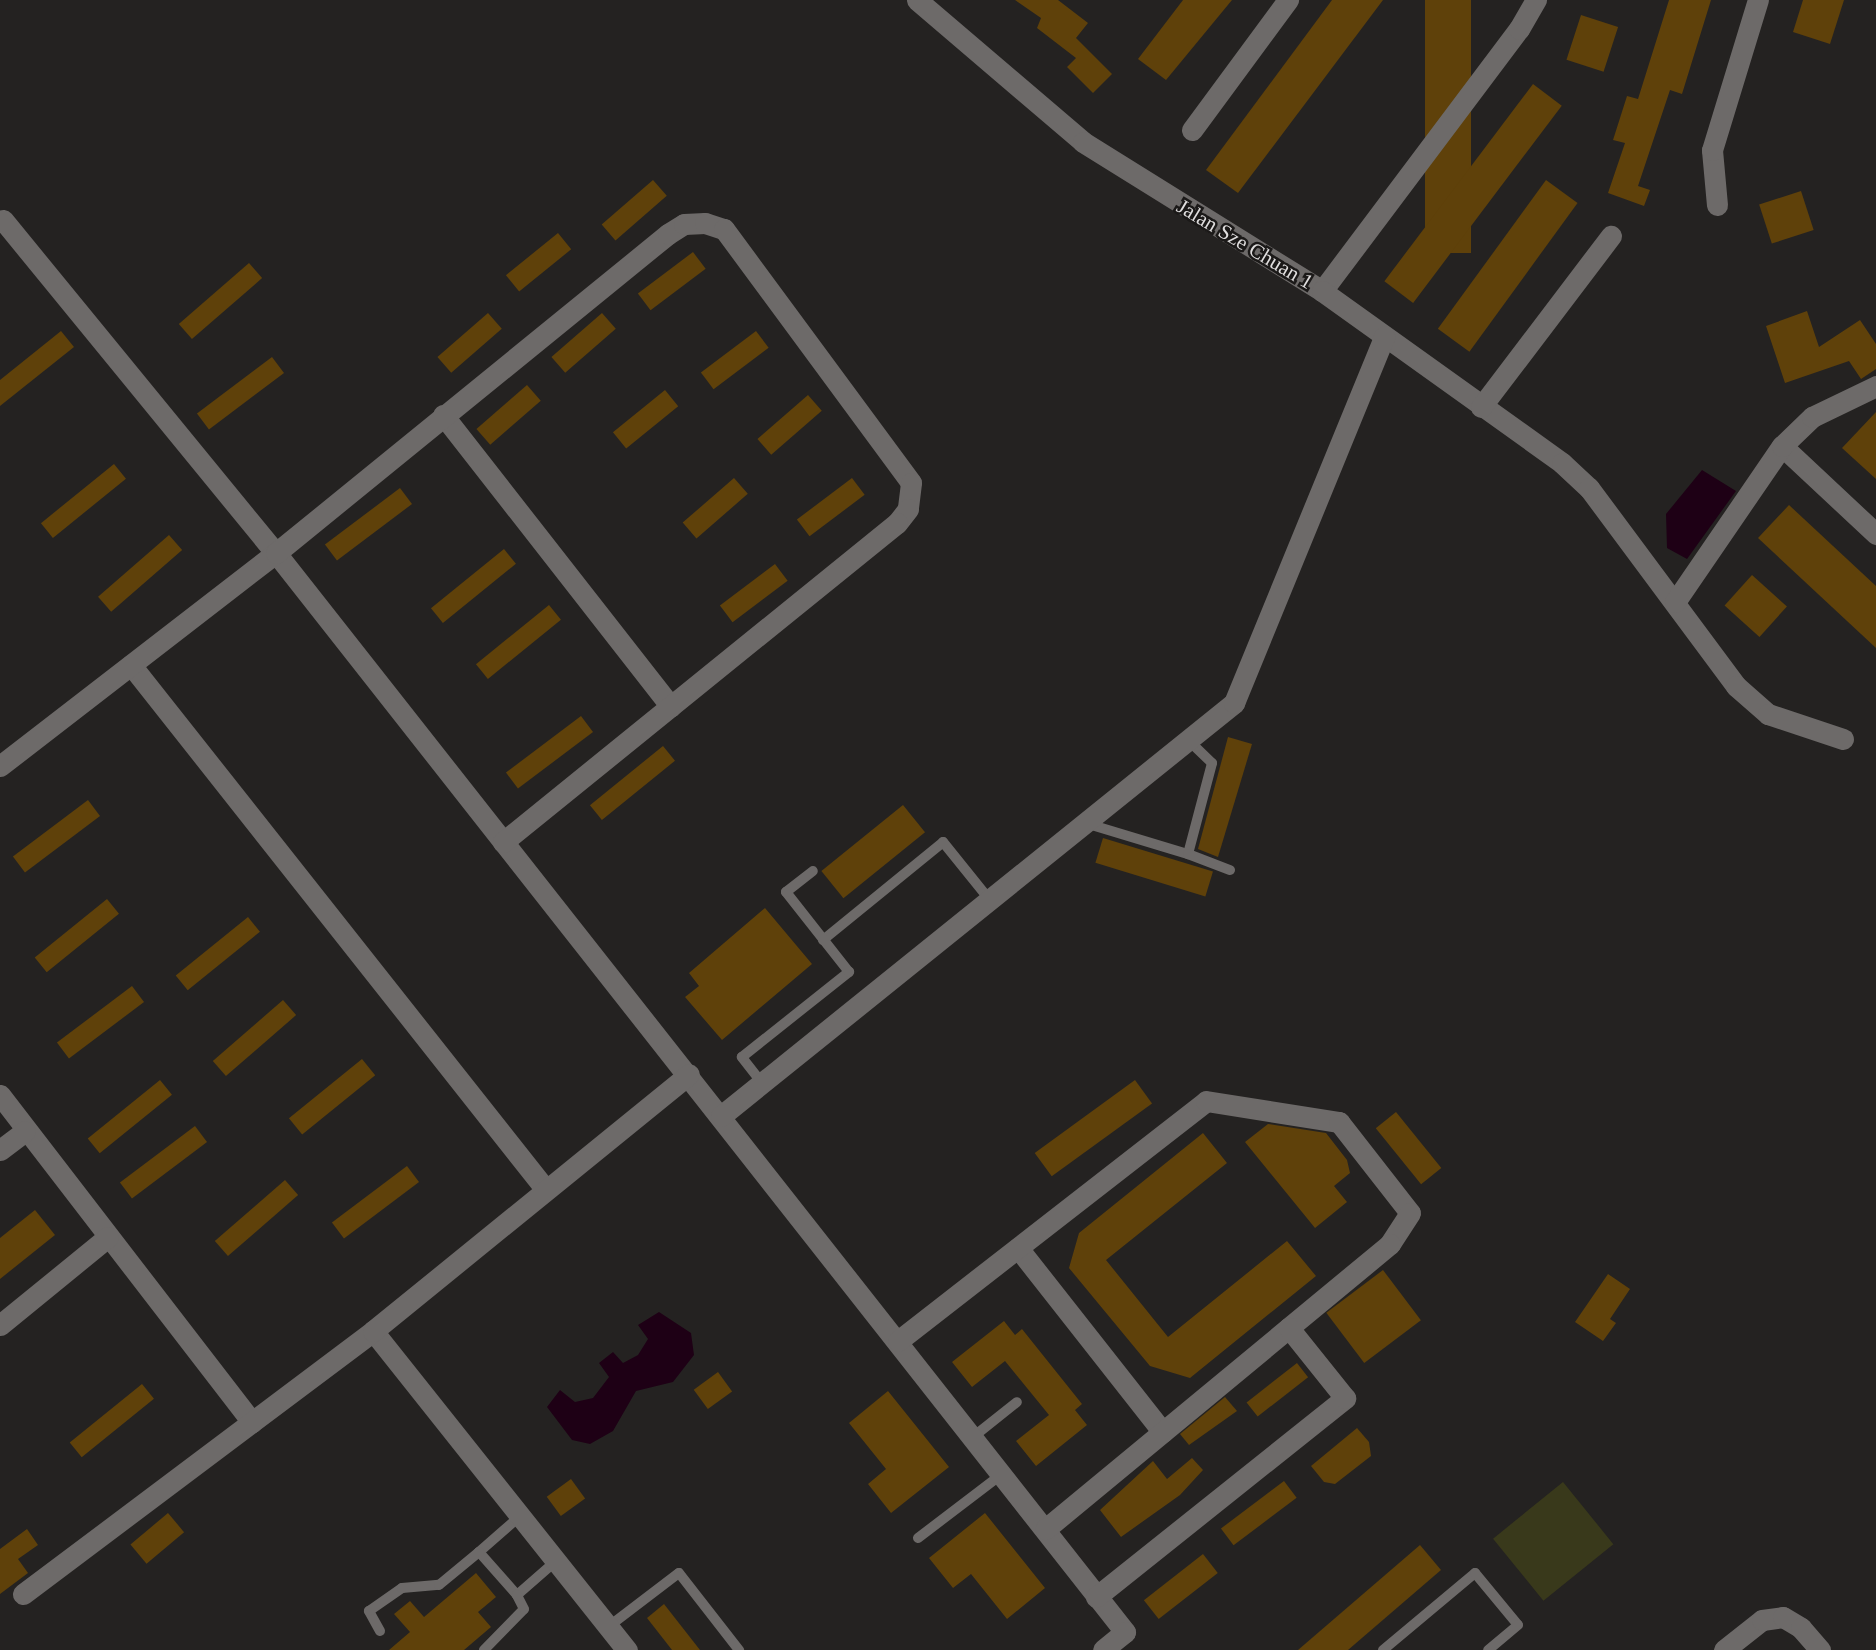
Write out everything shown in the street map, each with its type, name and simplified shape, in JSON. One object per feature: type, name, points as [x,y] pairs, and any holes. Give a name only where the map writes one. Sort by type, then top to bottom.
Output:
[{"type":"street","name":"Jalan Sze Chuan 1","points":[[917,0],[1083,142],[1322,291],[1519,29],[1536,0]]},
{"type":"street","points":[[1192,130],[1288,0]]},
{"type":"street","points":[[1717,205],[1712,150],[1758,0]]},
{"type":"street","points":[[3,220],[276,553],[689,1074],[1125,1632],[1103,1650]]},
{"type":"street","points":[[0,766],[276,553],[443,415],[676,229],[684,224],[705,223],[724,229],[911,483],[908,509],[897,523],[503,842]]},
{"type":"street","points":[[1481,407],[1611,236]]},
{"type":"street","points":[[1322,291],[1562,463],[1589,488],[1736,686],[1768,714],[1843,739]]},
{"type":"street","points":[[721,1115],[1234,703],[1384,338]]},
{"type":"street","points":[[1675,603],[1782,446],[1812,417],[1876,386]]},
{"type":"street","points":[[443,415],[671,707]]},
{"type":"street","points":[[1782,446],[1876,534]]},
{"type":"street","points":[[131,665],[546,1190]]},
{"type":"street","points":[[23,1594],[373,1331],[689,1074]]},
{"type":"street","points":[[0,1095],[252,1422]]},
{"type":"street","points":[[898,1341],[1206,1101],[1339,1122],[1410,1213],[1390,1244],[1045,1529]]},
{"type":"street","points":[[0,1150],[25,1130]]},
{"type":"street","points":[[0,1325],[108,1237]]},
{"type":"street","points":[[1018,1248],[1163,1432]]},
{"type":"street","points":[[1096,1597],[1345,1398],[1289,1328]]},
{"type":"street","points":[[373,1331],[627,1650]]},
{"type":"street","points":[[1724,1650],[1762,1620],[1783,1617],[1801,1628],[1820,1650]]},
{"type":"lane","points":[[1188,740],[1212,763],[1188,854]]},
{"type":"lane","points":[[1084,823],[1188,854],[1230,870]]},
{"type":"lane","points":[[823,940],[943,842],[989,899]]},
{"type":"lane","points":[[762,1083],[742,1057],[849,972],[786,892],[813,871]]},
{"type":"lane","points":[[973,1437],[1017,1402]]},
{"type":"lane","points":[[918,1538],[1002,1474]]},
{"type":"lane","points":[[380,1631],[369,1611],[402,1588],[439,1585],[520,1516]]},
{"type":"lane","points":[[479,1552],[517,1595],[524,1609],[484,1650]]},
{"type":"lane","points":[[517,1595],[556,1561]]},
{"type":"lane","points":[[608,1627],[679,1573],[739,1650]]},
{"type":"lane","points":[[1383,1650],[1475,1573],[1518,1625],[1488,1650]]},
{"type":"shaded area","points":[[1702,470],[1736,491],[1687,559],[1667,548],[1666,514]]},
{"type":"shaded area","points":[[659,1312],[691,1333],[694,1355],[673,1382],[636,1391],[613,1431],[590,1444],[572,1440],[547,1407],[560,1390],[575,1402],[593,1398],[609,1377],[599,1363],[613,1352],[623,1363],[638,1355],[648,1339],[638,1325]]},
{"type":"shaded area","points":[[1563,1482],[1613,1544],[1543,1601],[1493,1539]]},
{"type":"building","points":[[1015,0],[1058,0],[1088,23],[1076,38],[1112,74],[1093,93],[1067,67],[1076,58],[1037,28],[1041,18]]},
{"type":"building","points":[[1183,0],[1232,0],[1166,80],[1138,59]]},
{"type":"building","points":[[1332,0],[1383,0],[1238,193],[1206,170]]},
{"type":"building","points":[[1425,0],[1471,0],[1471,253],[1425,253]]},
{"type":"building","points":[[1669,0],[1711,0],[1682,94],[1670,90],[1638,186],[1650,190],[1644,206],[1608,193],[1625,143],[1613,140],[1627,96],[1638,99]]},
{"type":"building","points":[[1803,0],[1844,0],[1830,44],[1793,32]]},
{"type":"building","points":[[1581,15],[1618,27],[1604,72],[1566,60]]},
{"type":"building","points":[[1533,84],[1562,106],[1413,303],[1384,281]]},
{"type":"building","points":[[653,180],[667,196],[615,240],[602,225]]},
{"type":"building","points":[[1546,180],[1578,203],[1469,352],[1438,329]]},
{"type":"building","points":[[1801,191],[1814,230],[1772,244],[1759,205]]},
{"type":"building","points":[[558,233],[571,249],[519,291],[506,275]]},
{"type":"building","points":[[693,252],[706,269],[651,310],[638,294]]},
{"type":"building","points":[[249,263],[262,278],[192,339],[179,324]]},
{"type":"building","points":[[1807,311],[1819,347],[1860,320],[1876,344],[1876,369],[1861,379],[1849,361],[1785,383],[1766,326]]},
{"type":"building","points":[[488,313],[502,329],[451,373],[437,357]]},
{"type":"building","points":[[602,313],[616,329],[565,373],[551,357]]},
{"type":"building","points":[[61,331],[74,347],[0,406],[0,380]]},
{"type":"building","points":[[756,331],[769,348],[714,389],[701,373]]},
{"type":"building","points":[[272,357],[284,373],[209,430],[197,414]]},
{"type":"building","points":[[527,385],[541,401],[490,445],[476,429]]},
{"type":"building","points":[[665,390],[678,406],[626,448],[613,432]]},
{"type":"building","points":[[808,395],[822,411],[771,455],[757,439]]},
{"type":"building","points":[[1876,412],[1876,479],[1842,448]]},
{"type":"building","points":[[114,464],[126,479],[53,538],[41,523]]},
{"type":"building","points":[[734,478],[748,494],[696,538],[683,523]]},
{"type":"building","points":[[852,478],[865,495],[810,536],[797,520]]},
{"type":"building","points":[[400,488],[412,504],[337,561],[325,545]]},
{"type":"building","points":[[1789,505],[1876,586],[1876,648],[1758,538]]},
{"type":"building","points":[[169,535],[182,550],[111,612],[98,597]]},
{"type":"building","points":[[504,549],[516,564],[443,623],[431,608]]},
{"type":"building","points":[[775,564],[788,581],[733,622],[720,606]]},
{"type":"building","points":[[1752,575],[1787,606],[1759,637],[1725,605]]},
{"type":"building","points":[[549,605],[561,620],[488,679],[476,664]]},
{"type":"building","points":[[581,716],[593,732],[518,789],[506,773]]},
{"type":"building","points":[[1228,737],[1252,744],[1218,857],[1198,849]]},
{"type":"building","points":[[663,746],[675,761],[602,820],[590,805]]},
{"type":"building","points":[[88,800],[100,816],[25,873],[13,857]]},
{"type":"building","points":[[903,805],[925,832],[843,898],[821,871]]},
{"type":"building","points":[[1103,838],[1213,872],[1205,896],[1095,863]]},
{"type":"building","points":[[107,899],[119,914],[47,972],[35,958]]},
{"type":"building","points":[[765,908],[812,964],[722,1040],[685,997],[699,986],[689,973]]},
{"type":"building","points":[[248,917],[260,932],[188,990],[176,976]]},
{"type":"building","points":[[132,986],[144,1002],[69,1059],[57,1043]]},
{"type":"building","points":[[283,1000],[296,1015],[226,1076],[213,1061]]},
{"type":"building","points":[[362,1059],[375,1075],[302,1134],[289,1118]]},
{"type":"building","points":[[160,1080],[172,1095],[100,1153],[88,1139]]},
{"type":"building","points":[[1135,1080],[1152,1103],[1052,1176],[1035,1153]]},
{"type":"building","points":[[1396,1112],[1441,1168],[1421,1184],[1376,1128]]},
{"type":"building","points":[[1268,1124],[1326,1133],[1347,1160],[1350,1173],[1334,1186],[1347,1202],[1315,1228],[1245,1142]]},
{"type":"building","points":[[195,1126],[207,1142],[132,1199],[120,1183]]},
{"type":"building","points":[[1203,1133],[1227,1163],[1106,1260],[1168,1337],[1287,1241],[1316,1276],[1190,1378],[1150,1366],[1069,1268],[1079,1233]]},
{"type":"building","points":[[407,1166],[419,1182],[344,1239],[332,1223]]},
{"type":"building","points":[[285,1180],[298,1195],[228,1256],[215,1241]]},
{"type":"building","points":[[35,1210],[55,1235],[0,1279],[0,1238]]},
{"type":"building","points":[[1383,1270],[1421,1320],[1364,1363],[1326,1313]]},
{"type":"building","points":[[1608,1274],[1630,1289],[1610,1319],[1616,1323],[1603,1341],[1575,1322]]},
{"type":"building","points":[[1004,1321],[1015,1335],[1022,1329],[1082,1404],[1075,1410],[1087,1425],[1036,1466],[1016,1441],[1049,1415],[1005,1361],[972,1387],[952,1362]]},
{"type":"building","points":[[1297,1363],[1308,1377],[1258,1417],[1247,1402]]},
{"type":"building","points":[[718,1372],[732,1391],[708,1409],[694,1390]]},
{"type":"building","points":[[142,1384],[154,1399],[82,1457],[70,1443]]},
{"type":"building","points":[[888,1391],[949,1467],[891,1513],[868,1484],[886,1469],[849,1423]]},
{"type":"building","points":[[1225,1397],[1237,1411],[1189,1445],[1180,1434]]},
{"type":"building","points":[[1357,1428],[1369,1442],[1371,1456],[1335,1484],[1324,1482],[1311,1466]]},
{"type":"building","points":[[1192,1458],[1203,1470],[1180,1495],[1121,1537],[1100,1510],[1153,1461],[1167,1479]]},
{"type":"building","points":[[571,1479],[585,1498],[561,1516],[547,1497]]},
{"type":"building","points":[[1284,1481],[1297,1498],[1234,1545],[1221,1529]]},
{"type":"building","points":[[168,1513],[184,1532],[147,1564],[130,1544]]},
{"type":"building","points":[[985,1513],[1045,1588],[1007,1619],[971,1574],[953,1588],[929,1558]]},
{"type":"building","points":[[27,1529],[38,1545],[18,1559],[28,1573],[0,1594],[0,1549]]},
{"type":"building","points":[[1420,1545],[1441,1570],[1348,1650],[1298,1650]]},
{"type":"building","points":[[1203,1554],[1218,1573],[1159,1619],[1144,1600]]},
{"type":"building","points":[[476,1573],[496,1597],[478,1612],[491,1627],[464,1650],[389,1650],[410,1632],[394,1614],[410,1601],[424,1617]]},
{"type":"building","points":[[664,1604],[700,1650],[672,1650],[647,1618]]}]
